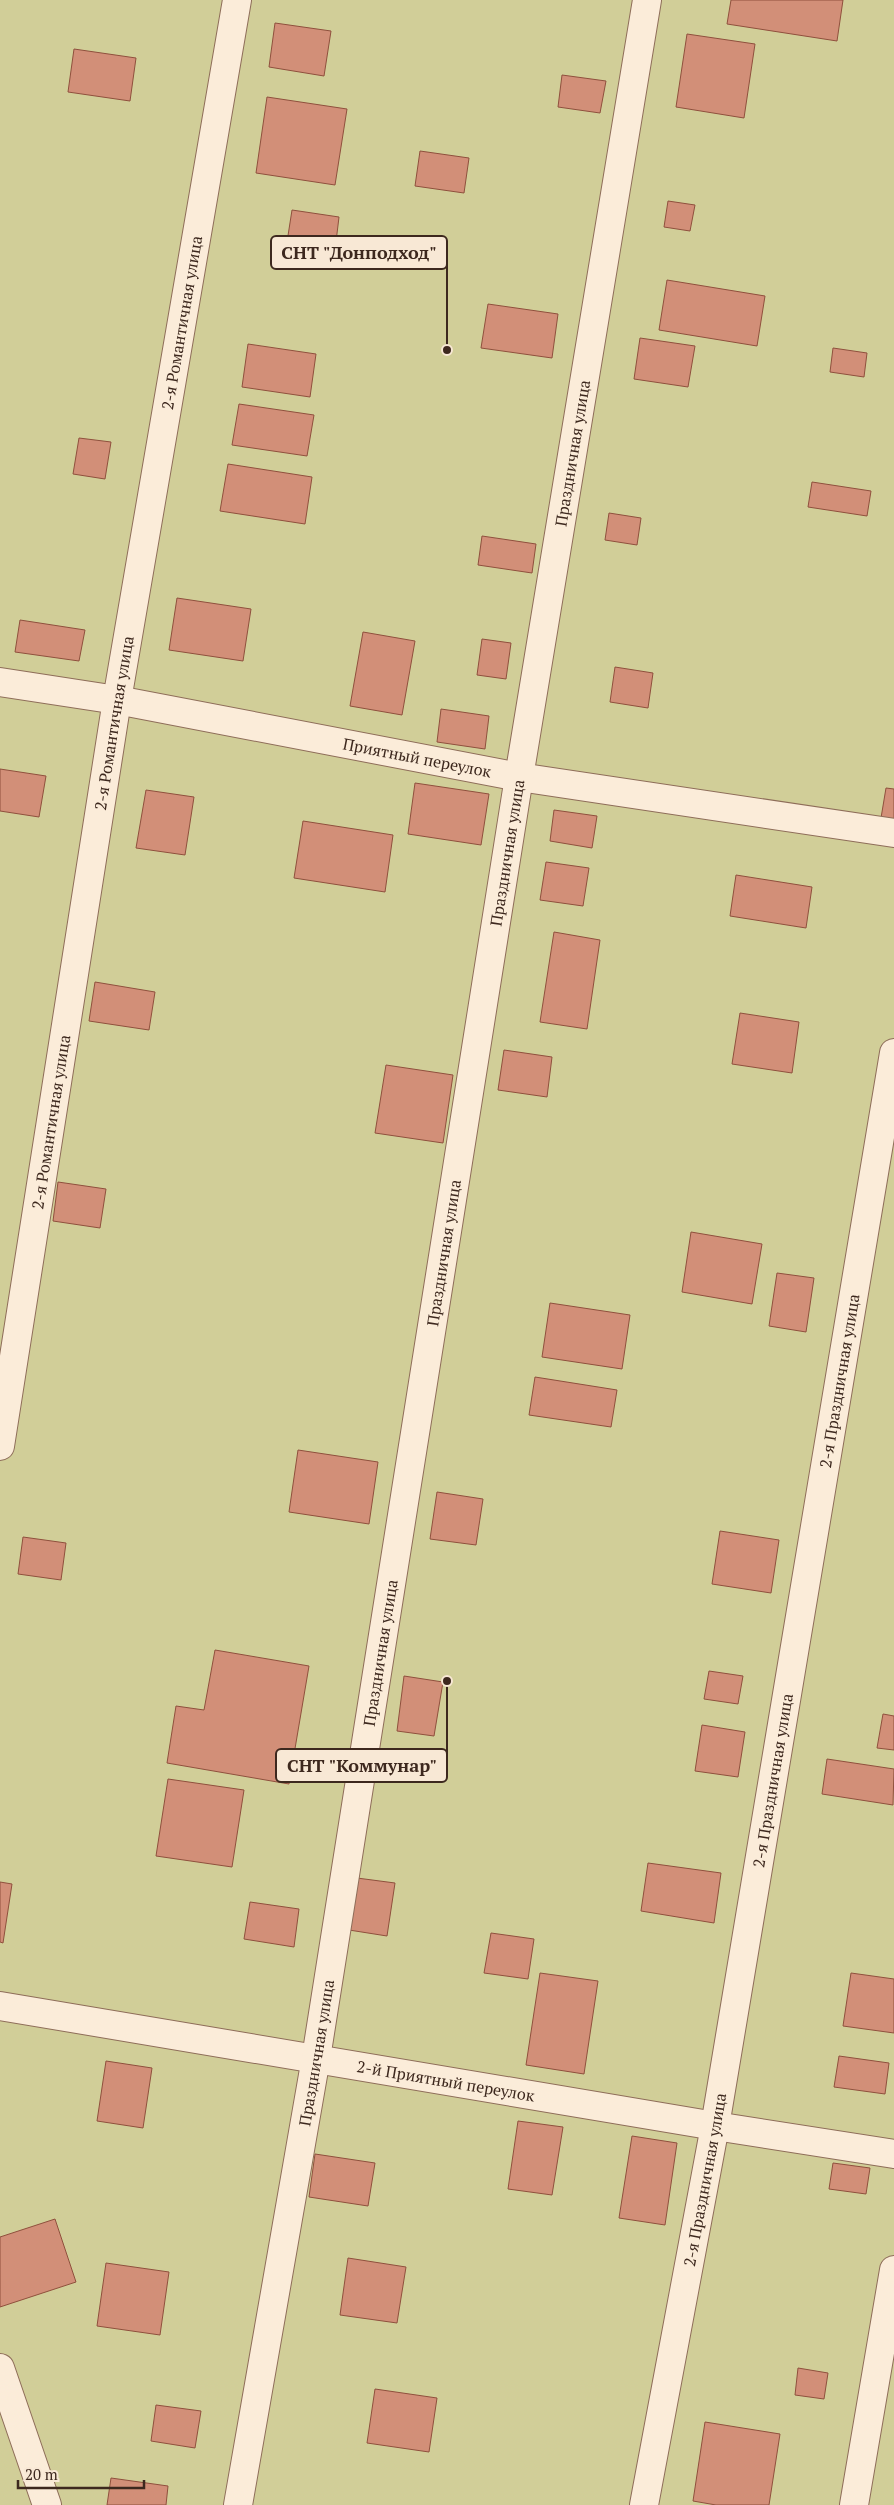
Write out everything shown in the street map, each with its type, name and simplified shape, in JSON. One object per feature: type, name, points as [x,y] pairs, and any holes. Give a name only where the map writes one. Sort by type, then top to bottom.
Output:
[{"type":"street","name":"2-я Романтичная улица","points":[[0,1446],[117,700],[236,0]]},
{"type":"street","name":"Праздничная улица","points":[[238,2505],[316,2058],[519,777],[647,0]]},
{"type":"street","name":"Приятный переулок","points":[[0,682],[117,700],[519,777],[894,833]]},
{"type":"street","name":"2-я Праздничная улица","points":[[644,2505],[715,2126],[894,1053]]},
{"type":"street","name":"2-й Приятный переулок","points":[[0,2006],[715,2126],[894,2154]]},
{"type":"street","points":[[854,2505],[894,2270]]},
{"type":"street","points":[[0,2368],[47,2505]]},
{"type":"shaded area","points":[[0,0],[894,0],[894,2505],[0,2505]]},
{"type":"building","points":[[731,0],[843,0],[837,41],[727,24]]},
{"type":"building","points":[[275,23],[331,31],[324,76],[269,67]]},
{"type":"building","points":[[687,34],[755,44],[744,118],[676,107]]},
{"type":"building","points":[[74,49],[136,58],[130,101],[68,92]]},
{"type":"building","points":[[562,75],[606,81],[600,113],[558,107]]},
{"type":"building","points":[[267,97],[347,109],[335,185],[256,173]]},
{"type":"building","points":[[420,151],[469,158],[464,193],[415,186]]},
{"type":"building","points":[[668,201],[695,205],[690,231],[664,227]]},
{"type":"building","points":[[292,210],[339,217],[335,250],[287,242]]},
{"type":"building","points":[[667,280],[765,296],[757,346],[659,330]]},
{"type":"building","points":[[488,304],[558,314],[552,358],[481,348]]},
{"type":"building","points":[[640,338],[695,346],[688,387],[634,379]]},
{"type":"building","points":[[248,344],[316,354],[310,397],[242,387]]},
{"type":"building","points":[[833,348],[867,353],[864,377],[830,372]]},
{"type":"building","points":[[239,404],[314,415],[307,456],[232,445]]},
{"type":"building","points":[[79,438],[111,442],[105,479],[73,474]]},
{"type":"building","points":[[228,464],[312,477],[305,524],[220,511]]},
{"type":"building","points":[[812,482],[871,491],[867,516],[808,507]]},
{"type":"building","points":[[609,513],[641,518],[637,545],[605,540]]},
{"type":"building","points":[[482,536],[536,544],[532,573],[478,565]]},
{"type":"building","points":[[177,598],[251,609],[243,661],[169,650]]},
{"type":"building","points":[[20,620],[85,630],[79,661],[15,652]]},
{"type":"building","points":[[363,632],[415,641],[402,715],[350,706]]},
{"type":"building","points":[[482,639],[511,643],[506,679],[477,675]]},
{"type":"building","points":[[615,667],[653,673],[648,708],[610,702]]},
{"type":"building","points":[[441,709],[489,716],[485,749],[437,742]]},
{"type":"building","points":[[0,769],[46,776],[39,817],[0,811]]},
{"type":"building","points":[[415,783],[489,794],[481,845],[408,834]]},
{"type":"building","points":[[886,788],[894,789],[894,820],[881,818]]},
{"type":"building","points":[[146,790],[194,797],[185,855],[136,848]]},
{"type":"building","points":[[554,810],[597,816],[592,848],[550,841]]},
{"type":"building","points":[[303,821],[393,835],[385,892],[294,878]]},
{"type":"building","points":[[546,862],[589,868],[583,906],[540,900]]},
{"type":"building","points":[[736,875],[812,887],[806,928],[730,916]]},
{"type":"building","points":[[554,932],[600,940],[587,1029],[540,1022]]},
{"type":"building","points":[[95,982],[155,992],[149,1030],[89,1021]]},
{"type":"building","points":[[740,1013],[799,1022],[792,1073],[732,1064]]},
{"type":"building","points":[[504,1050],[552,1057],[547,1097],[498,1090]]},
{"type":"building","points":[[386,1065],[453,1075],[443,1143],[375,1133]]},
{"type":"building","points":[[58,1182],[106,1189],[100,1228],[53,1221]]},
{"type":"building","points":[[691,1232],[762,1244],[752,1304],[682,1292]]},
{"type":"building","points":[[777,1273],[814,1278],[806,1332],[769,1326]]},
{"type":"building","points":[[550,1303],[630,1315],[622,1369],[542,1357]]},
{"type":"building","points":[[535,1377],[617,1390],[611,1427],[529,1415]]},
{"type":"building","points":[[298,1450],[378,1462],[369,1524],[289,1512]]},
{"type":"building","points":[[437,1492],[483,1499],[476,1545],[430,1539]]},
{"type":"building","points":[[720,1531],[779,1540],[771,1593],[712,1584]]},
{"type":"building","points":[[23,1537],[66,1543],[61,1580],[18,1574]]},
{"type":"building","points":[[215,1650],[309,1666],[289,1784],[167,1763],[176,1706],[204,1710]]},
{"type":"building","points":[[709,1671],[743,1676],[738,1704],[704,1699]]},
{"type":"building","points":[[404,1676],[443,1682],[434,1736],[397,1731]]},
{"type":"building","points":[[883,1714],[894,1716],[894,1750],[877,1748]]},
{"type":"building","points":[[702,1725],[745,1732],[738,1777],[695,1771]]},
{"type":"building","points":[[827,1759],[894,1769],[893,1805],[822,1794]]},
{"type":"building","points":[[168,1779],[244,1790],[232,1867],[156,1856]]},
{"type":"building","points":[[648,1863],[721,1873],[714,1923],[641,1911]]},
{"type":"building","points":[[357,1878],[395,1883],[387,1936],[349,1930]]},
{"type":"building","points":[[0,1882],[12,1884],[3,1943],[0,1942]]},
{"type":"building","points":[[250,1902],[299,1909],[294,1947],[244,1939]]},
{"type":"building","points":[[491,1933],[534,1939],[528,1979],[484,1973]]},
{"type":"building","points":[[540,1973],[598,1981],[584,2074],[526,2065]]},
{"type":"building","points":[[851,1973],[894,1979],[894,2033],[843,2026]]},
{"type":"building","points":[[839,2056],[889,2063],[885,2094],[834,2087]]},
{"type":"building","points":[[106,2061],[152,2068],[143,2128],[97,2121]]},
{"type":"building","points":[[518,2121],[563,2127],[552,2195],[508,2189]]},
{"type":"building","points":[[632,2136],[677,2143],[665,2225],[619,2218]]},
{"type":"building","points":[[315,2154],[375,2163],[368,2206],[309,2197]]},
{"type":"building","points":[[833,2163],[870,2168],[866,2194],[829,2189]]},
{"type":"building","points":[[55,2219],[76,2282],[0,2307],[0,2237]]},
{"type":"building","points":[[348,2258],[406,2267],[397,2323],[340,2315]]},
{"type":"building","points":[[106,2263],[169,2272],[160,2335],[97,2326]]},
{"type":"building","points":[[798,2368],[828,2373],[824,2399],[795,2395]]},
{"type":"building","points":[[375,2389],[437,2398],[429,2452],[367,2443]]},
{"type":"building","points":[[156,2405],[201,2411],[195,2448],[151,2441]]},
{"type":"building","points":[[705,2422],[780,2434],[769,2505],[716,2505],[693,2501]]},
{"type":"building","points":[[111,2478],[168,2486],[166,2505],[107,2505]]},
{"type":"place","name":"СНТ \"Донподход\"","points":[[447,350]]},
{"type":"place","name":"СНТ \"Коммунар\"","points":[[447,1681]]}]
